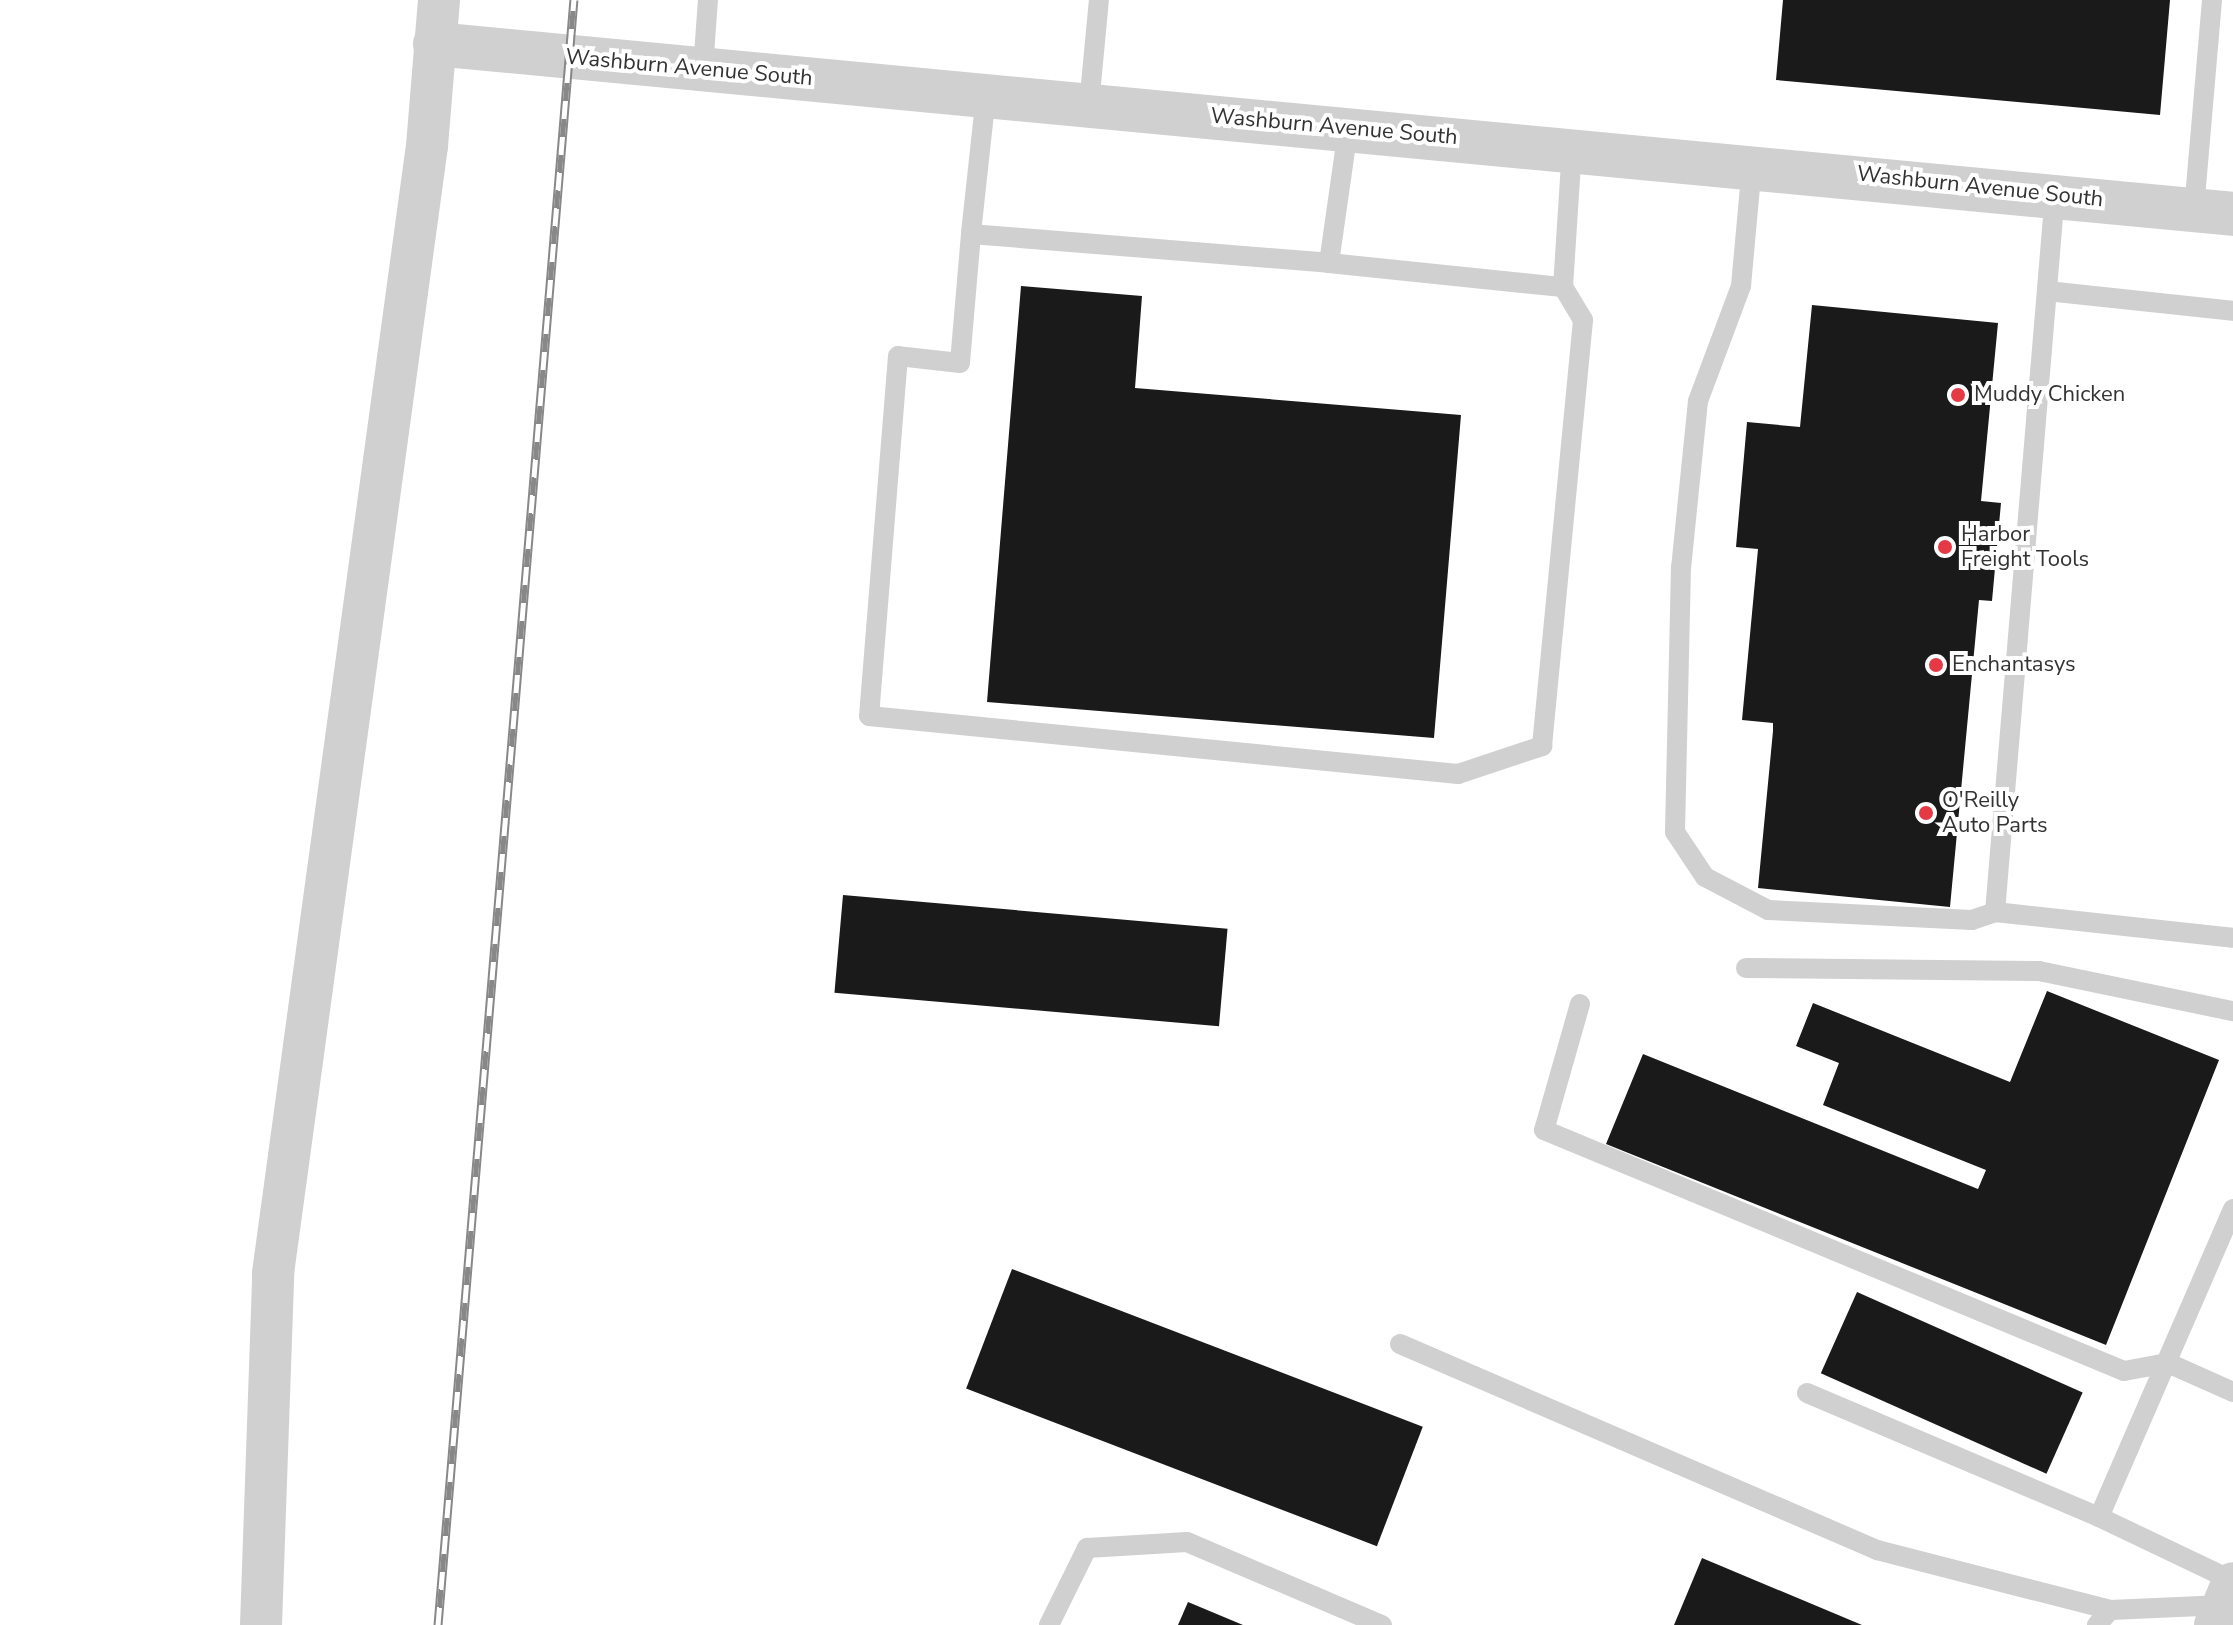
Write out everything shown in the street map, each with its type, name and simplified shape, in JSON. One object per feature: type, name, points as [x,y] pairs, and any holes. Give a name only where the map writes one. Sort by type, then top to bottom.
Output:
[{"type":"street","points":[[261,1625],[273,1273],[439,0]]},
{"type":"street","name":"Washburn Avenue South","points":[[435,44],[2055,193],[2214,212]]},
{"type":"lane","points":[[703,69],[708,0]]},
{"type":"lane","points":[[1089,105],[1099,0]]},
{"type":"lane","points":[[2212,0],[2214,212]]},
{"type":"lane","points":[[986,95],[960,363],[898,356],[869,716],[1458,774],[1542,746],[1583,320],[1563,287],[1572,149]]},
{"type":"lane","points":[[1329,263],[1348,129]]},
{"type":"lane","points":[[1752,165],[1741,286],[1698,401],[1681,567],[1675,832],[1705,877],[1768,910],[1972,920],[1995,912],[2233,938]]},
{"type":"lane","points":[[1995,912],[2055,193]]},
{"type":"lane","points":[[971,234],[1329,263],[1563,287]]},
{"type":"lane","points":[[2047,291],[2233,311]]},
{"type":"lane","points":[[1746,968],[2039,971],[2233,1011]]},
{"type":"lane","points":[[1580,1004],[1544,1130],[2124,1371],[2168,1363],[2233,1392]]},
{"type":"lane","points":[[2099,1517],[2233,1209]]},
{"type":"lane","points":[[1400,1344],[1877,1550],[2104,1618],[2227,1599]]},
{"type":"lane","points":[[1807,1393],[2099,1517],[2227,1599]]},
{"type":"lane","points":[[1049,1625],[1087,1548],[1187,1542],[1382,1625]]},
{"type":"building","points":[[1783,0],[2170,0],[2160,115],[1776,80]]},
{"type":"building","points":[[1021,286],[1142,296],[1135,388],[1461,415],[1434,738],[987,702]]},
{"type":"building","points":[[1812,305],[1998,323],[1981,501],[2001,503],[1992,601],[1979,600],[1950,907],[1758,888],[1773,723],[1742,720],[1758,549],[1736,547],[1747,422],[1800,427]]},
{"type":"building","points":[[843,895],[1228,929],[1219,1026],[834,993]]},
{"type":"building","points":[[2047,991],[2219,1060],[2106,1345],[1606,1144],[1643,1054],[1978,1189],[1986,1170],[1823,1105],[1839,1063],[1796,1046],[1813,1003],[2010,1082]]},
{"type":"building","points":[[1012,1269],[1423,1427],[1377,1546],[966,1388]]},
{"type":"building","points":[[1857,1292],[2083,1392],[2046,1474],[1821,1373]]},
{"type":"building","points":[[1702,1558],[1862,1625],[1674,1625]]},
{"type":"building","points":[[1188,1602],[1243,1625],[1178,1625]]},
{"type":"railway","points":[[438,1625],[574,0]]},
{"type":"place","name":"Muddy Chicken","points":[[1958,395]]},
{"type":"place","name":"Harbor Freight Tools","points":[[1945,547]]},
{"type":"place","name":"Enchantasys","points":[[1936,665]]},
{"type":"place","name":"O'Reilly Auto Parts","points":[[1926,813]]}]
